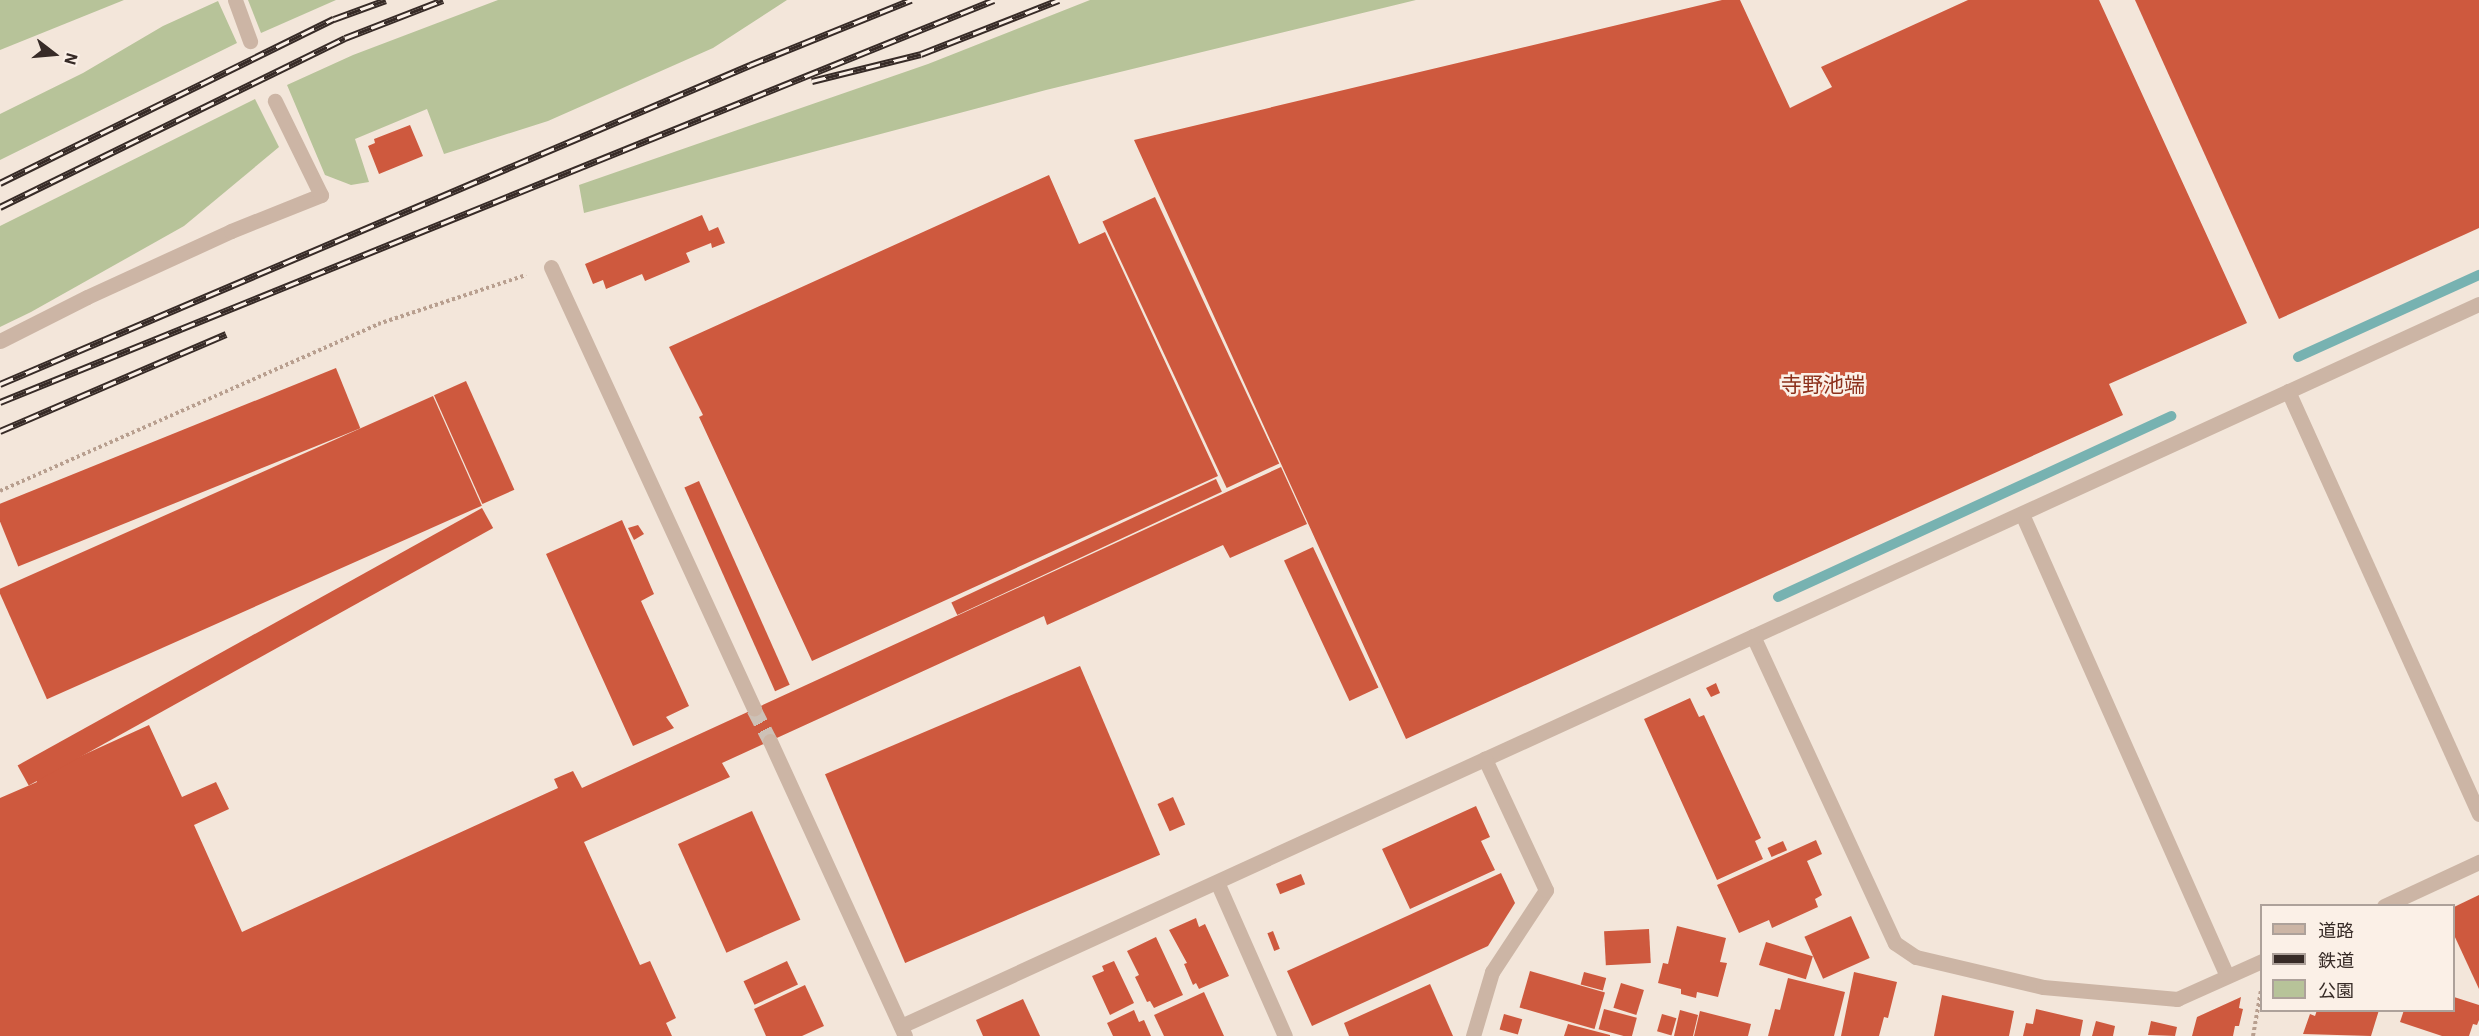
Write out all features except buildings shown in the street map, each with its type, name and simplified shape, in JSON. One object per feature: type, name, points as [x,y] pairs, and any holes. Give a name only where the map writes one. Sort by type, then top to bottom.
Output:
[{"type":"street","points":[[235,0],[250,41]]},
{"type":"street","points":[[0,341],[138,273],[231,231],[321,195],[275,100]]},
{"type":"street","points":[[551,267],[754,709]]},
{"type":"street","points":[[770,741],[903,1031],[1217,882],[2479,304]]},
{"type":"street","points":[[2288,391],[2479,814]]},
{"type":"street","points":[[2022,514],[2227,976]]},
{"type":"street","points":[[1754,636],[1895,943],[1916,957],[2043,987],[2177,999],[2260,962]]},
{"type":"street","points":[[1473,1036],[1492,972],[1546,890],[1485,759]]},
{"type":"street","points":[[2388,904],[2479,862]]},
{"type":"street","points":[[1217,882],[1285,1036]]},
{"type":"path","points":[[0,491],[378,324],[551,267]]},
{"type":"path","points":[[2253,1036],[2260,999]]},
{"type":"green space","points":[[0,0],[124,0],[0,50]]},
{"type":"green space","points":[[248,0],[336,0],[261,33]]},
{"type":"green space","points":[[498,0],[787,0],[713,48],[548,121],[444,154],[427,109],[355,139],[369,182],[351,185],[325,175],[287,85],[353,55]]},
{"type":"green space","points":[[1090,0],[1416,0],[1046,90],[584,213],[579,185],[928,64]]},
{"type":"green space","points":[[218,1],[237,43],[0,160],[0,114],[83,73],[163,26]]},
{"type":"green space","points":[[255,99],[279,147],[184,226],[0,327],[0,226]]},
{"type":"waterway","points":[[2298,357],[2479,275]]},
{"type":"waterway","points":[[1778,597],[2171,416]]},
{"type":"tunnel","points":[[754,709],[770,741]]},
{"type":"railway","points":[[0,183],[334,19],[386,0]]},
{"type":"railway","points":[[0,207],[345,38],[443,0]]},
{"type":"railway","points":[[0,384],[750,65],[911,0]]},
{"type":"railway","points":[[0,402],[994,0]]},
{"type":"railway","points":[[812,81],[921,54],[1059,0]]},
{"type":"railway","points":[[0,431],[226,334]]},
{"type":"district","name":"寺野池端","points":[[1823,384]]}]
